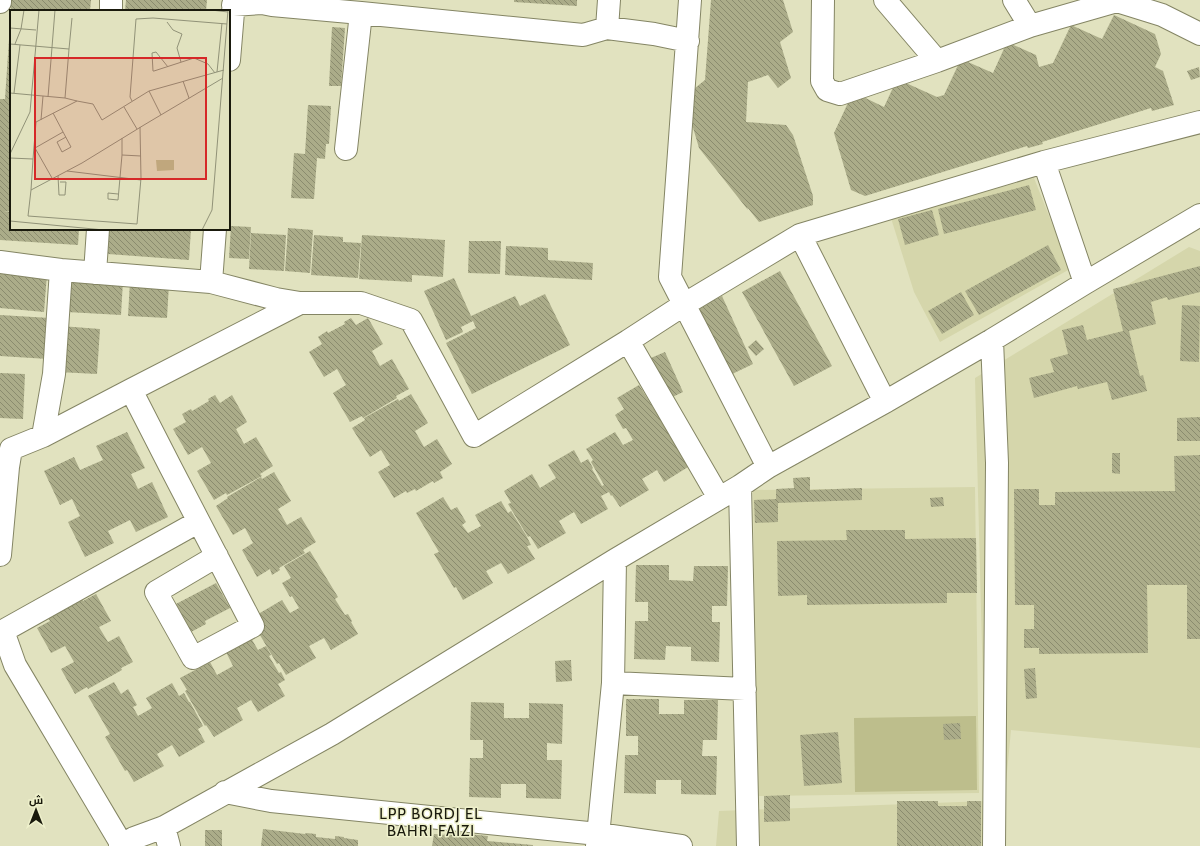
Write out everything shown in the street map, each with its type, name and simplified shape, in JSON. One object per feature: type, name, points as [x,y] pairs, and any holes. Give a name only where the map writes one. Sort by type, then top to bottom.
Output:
[{"type":"street","points":[[606,28],[609,0]]},
{"type":"street","points":[[690,0],[670,277],[768,467]]},
{"type":"street","points":[[823,0],[822,81],[827,90],[840,94],[937,61],[1030,26],[1117,1],[1162,15],[1200,34]]},
{"type":"street","points":[[885,0],[937,61]]},
{"type":"street","points":[[1014,0],[1030,26]]},
{"type":"street","points":[[230,48],[234,2],[262,3],[583,35],[606,28],[654,34],[688,41]]},
{"type":"street","points":[[346,149],[361,13]]},
{"type":"street","points":[[0,262],[61,270],[211,282],[276,299],[300,303],[360,303],[411,320],[474,436],[685,304],[800,235],[1044,162],[1200,122]]},
{"type":"street","points":[[1044,162],[1085,283]]},
{"type":"street","points":[[198,522],[3,631],[15,665],[121,846],[134,838],[166,836],[225,792],[332,734],[615,560],[740,486],[768,467],[992,340],[1200,215]]},
{"type":"street","points":[[96,273],[98,230]]},
{"type":"street","points":[[211,282],[215,230]]},
{"type":"street","points":[[800,235],[885,402]]},
{"type":"street","points":[[43,436],[54,374],[61,270]]},
{"type":"street","points":[[0,556],[11,449],[43,436],[300,303]]},
{"type":"street","points":[[992,340],[997,462],[994,846]]},
{"type":"street","points":[[628,341],[719,498]]},
{"type":"street","points":[[131,390],[198,522],[217,556],[253,626],[193,658],[156,592],[217,556]]},
{"type":"street","points":[[740,486],[748,846]]},
{"type":"street","points":[[597,840],[613,683],[615,560]]},
{"type":"street","points":[[613,683],[745,689]]},
{"type":"street","points":[[225,792],[271,801],[597,840],[681,846]]},
{"type":"shaded area","points":[[1034,178],[1070,269],[940,342],[914,292],[891,218]]},
{"type":"shaded area","points":[[1189,247],[1200,251],[1200,748],[1011,730],[1000,846],[716,846],[719,811],[986,801],[975,378]]},
{"type":"shaded area","points":[[975,487],[979,793],[757,796],[753,490]]},
{"type":"shaded area","points":[[976,716],[977,790],[855,792],[854,718]]},
{"type":"building","points":[[11,0],[91,0],[90,10],[11,10]]},
{"type":"building","points":[[126,0],[207,0],[206,10],[125,10]]},
{"type":"building","points":[[514,0],[577,0],[577,6],[514,2]]},
{"type":"building","points":[[711,0],[783,0],[793,32],[780,42],[791,78],[778,88],[768,75],[748,82],[746,122],[786,125],[793,135],[813,196],[813,205],[759,222],[699,148],[684,97],[705,80]]},
{"type":"building","points":[[1114,15],[1155,34],[1161,54],[1155,67],[1163,71],[1174,105],[1152,111],[1151,108],[1042,142],[1043,144],[1028,148],[1027,146],[865,196],[851,190],[834,133],[853,92],[884,107],[897,79],[937,97],[944,95],[961,59],[993,73],[1007,42],[1036,55],[1039,67],[1053,63],[1071,25],[1102,39]]},
{"type":"building","points":[[10,24],[10,211],[4,211],[10,212],[10,230],[79,230],[78,245],[0,240],[0,99],[5,99]]},
{"type":"building","points":[[332,27],[345,28],[341,86],[329,86]]},
{"type":"building","points":[[1199,67],[1200,77],[1191,80],[1187,71]]},
{"type":"building","points":[[308,105],[331,106],[329,144],[326,144],[325,159],[317,158],[314,199],[291,198],[294,153],[305,154]]},
{"type":"building","points":[[1029,185],[1036,210],[944,234],[938,209]]},
{"type":"building","points":[[932,210],[939,235],[905,245],[898,219]]},
{"type":"building","points":[[231,226],[251,227],[249,259],[229,258]]},
{"type":"building","points":[[288,228],[313,230],[310,273],[285,271]]},
{"type":"building","points":[[109,230],[191,230],[189,260],[108,254]]},
{"type":"building","points":[[251,233],[286,235],[284,271],[249,269]]},
{"type":"building","points":[[314,235],[343,237],[343,242],[361,243],[358,278],[311,275]]},
{"type":"building","points":[[362,235],[445,240],[443,277],[412,275],[412,282],[359,279]]},
{"type":"building","points":[[469,241],[501,241],[500,274],[468,273]]},
{"type":"building","points":[[1048,245],[1061,270],[979,315],[965,291]]},
{"type":"building","points":[[506,246],[548,248],[548,260],[593,263],[592,280],[505,275]]},
{"type":"building","points":[[1200,266],[1200,292],[1168,300],[1167,297],[1151,302],[1156,324],[1129,331],[1140,376],[1143,375],[1147,391],[1112,400],[1107,382],[1078,389],[1077,386],[1034,398],[1029,378],[1054,372],[1050,359],[1068,354],[1062,330],[1083,325],[1087,340],[1123,331],[1113,289]]},
{"type":"building","points":[[0,270],[47,274],[44,312],[0,308]]},
{"type":"building","points":[[780,271],[832,366],[794,386],[742,292]]},
{"type":"building","points":[[69,278],[123,281],[121,315],[67,312]]},
{"type":"building","points":[[454,278],[471,316],[515,296],[520,306],[545,294],[570,345],[472,394],[446,343],[476,328],[473,321],[461,327],[463,332],[446,340],[424,291]]},
{"type":"building","points":[[130,281],[169,284],[167,318],[128,316]]},
{"type":"building","points":[[961,292],[974,315],[942,334],[928,311]]},
{"type":"building","points":[[722,296],[753,364],[728,376],[696,308]]},
{"type":"building","points":[[1182,305],[1200,306],[1199,362],[1180,361]]},
{"type":"building","points":[[0,315],[50,318],[48,359],[0,356]]},
{"type":"building","points":[[351,318],[356,325],[368,318],[383,344],[372,351],[380,366],[392,359],[409,389],[396,396],[397,398],[363,418],[362,416],[350,422],[333,393],[346,385],[337,369],[324,377],[309,352],[322,344],[318,337],[327,331],[328,333],[345,324],[344,322]]},
{"type":"building","points":[[61,326],[100,329],[97,374],[58,372]]},
{"type":"building","points":[[756,340],[764,349],[756,356],[748,347]]},
{"type":"building","points":[[665,352],[683,392],[664,401],[646,360]]},
{"type":"building","points":[[0,373],[25,374],[23,419],[0,418]]},
{"type":"building","points":[[639,385],[683,454],[681,455],[688,467],[664,482],[657,470],[642,479],[649,490],[620,507],[609,492],[601,496],[608,509],[581,524],[574,512],[559,521],[566,533],[538,549],[530,536],[528,537],[508,504],[511,503],[504,491],[532,474],[540,488],[556,478],[548,465],[574,450],[581,463],[588,459],[602,486],[604,485],[591,462],[593,460],[586,449],[615,432],[623,445],[633,440],[626,428],[623,429],[615,415],[624,409],[617,398]]},
{"type":"building","points":[[411,394],[428,423],[415,431],[424,447],[437,439],[452,464],[440,472],[443,478],[434,483],[433,481],[416,491],[415,489],[407,493],[406,491],[394,498],[378,472],[390,465],[381,450],[370,457],[352,428],[365,420],[364,418],[398,399],[399,401]]},
{"type":"building","points":[[215,395],[220,403],[232,395],[247,422],[236,429],[244,444],[256,437],[273,466],[260,474],[262,476],[227,495],[226,493],[214,500],[197,471],[211,463],[202,447],[188,455],[173,429],[186,422],[182,414],[191,409],[192,411],[209,401],[208,399]]},
{"type":"building","points":[[1200,417],[1200,441],[1177,441],[1177,418]]},
{"type":"building","points":[[127,432],[145,468],[131,474],[138,489],[152,482],[168,517],[136,532],[130,520],[108,531],[114,543],[85,557],[68,522],[80,516],[72,499],[60,505],[44,471],[74,457],[80,470],[103,460],[96,446]]},
{"type":"building","points":[[1112,453],[1120,453],[1120,474],[1112,473]]},
{"type":"building","points":[[1200,455],[1200,639],[1187,639],[1187,585],[1147,585],[1148,653],[1039,654],[1039,648],[1024,648],[1024,629],[1034,629],[1034,605],[1015,605],[1014,489],[1039,489],[1039,505],[1055,505],[1055,492],[1175,491],[1174,456]]},
{"type":"building","points":[[274,472],[291,501],[278,509],[287,525],[301,517],[316,542],[303,550],[305,553],[279,568],[280,570],[272,575],[270,569],[257,577],[242,550],[253,543],[245,528],[233,535],[216,506],[228,498],[227,497],[261,477],[262,479]]},
{"type":"building","points":[[810,477],[810,490],[862,488],[862,500],[778,503],[778,522],[755,523],[754,500],[776,499],[776,489],[794,488],[793,478]]},
{"type":"building","points":[[443,497],[451,510],[457,507],[466,522],[462,525],[468,533],[481,526],[475,515],[501,501],[508,513],[511,511],[526,535],[531,545],[527,546],[535,559],[508,574],[501,563],[486,571],[493,583],[463,600],[456,587],[454,588],[434,554],[439,552],[416,513]]},
{"type":"building","points":[[943,497],[944,506],[931,507],[930,498]]},
{"type":"building","points":[[846,530],[905,530],[905,539],[976,538],[977,593],[947,593],[947,603],[807,605],[807,595],[778,596],[777,541],[847,540]]},
{"type":"building","points":[[310,551],[338,597],[335,599],[345,615],[348,614],[358,634],[331,650],[324,638],[309,646],[316,658],[286,675],[279,663],[277,664],[257,630],[253,617],[282,600],[290,613],[299,608],[292,596],[290,597],[282,583],[291,578],[284,566]]},
{"type":"building","points":[[636,565],[669,565],[669,580],[693,581],[694,566],[728,566],[727,606],[712,606],[712,622],[720,622],[719,662],[691,661],[691,647],[666,646],[665,660],[634,659],[635,621],[648,621],[648,602],[635,602]]},
{"type":"building","points":[[216,583],[230,608],[205,621],[206,624],[191,632],[176,604]]},
{"type":"building","points":[[79,594],[83,601],[96,594],[111,621],[99,627],[108,642],[119,636],[133,662],[121,668],[122,670],[88,689],[87,687],[75,694],[61,669],[74,662],[65,646],[51,653],[37,628],[50,621],[45,613]]},
{"type":"building","points":[[251,638],[258,650],[266,646],[271,655],[269,656],[285,680],[278,684],[285,696],[258,712],[251,700],[237,708],[243,720],[214,737],[206,725],[205,726],[185,691],[187,690],[180,678],[210,662],[217,675],[233,666],[226,652]]},
{"type":"building","points":[[571,660],[572,681],[556,682],[555,661]]},
{"type":"building","points":[[1035,668],[1037,698],[1026,699],[1024,669]]},
{"type":"building","points":[[114,682],[121,694],[128,689],[137,705],[133,707],[138,716],[152,708],[146,698],[172,683],[179,696],[184,693],[190,702],[203,726],[198,729],[205,742],[179,757],[172,745],[157,754],[164,766],[134,782],[127,770],[125,771],[105,737],[110,734],[88,696]]},
{"type":"building","points":[[626,699],[659,699],[659,714],[684,714],[684,700],[718,700],[717,740],[703,740],[702,756],[717,756],[716,795],[681,794],[681,780],[656,780],[656,794],[624,793],[625,755],[638,755],[638,736],[626,736]]},
{"type":"building","points":[[471,702],[504,703],[504,718],[529,718],[529,703],[563,704],[562,744],[547,743],[547,760],[562,760],[561,799],[526,798],[526,784],[501,784],[501,798],[469,797],[470,758],[483,758],[483,740],[470,740]]},
{"type":"building","points":[[960,723],[961,739],[944,740],[943,724]]},
{"type":"building","points":[[838,732],[842,783],[804,786],[800,735]]},
{"type":"building","points":[[790,795],[790,821],[764,822],[764,796]]},
{"type":"building","points":[[897,801],[938,801],[938,806],[967,806],[967,801],[981,801],[981,846],[897,846]]},
{"type":"building","points":[[263,829],[316,834],[316,837],[335,839],[335,836],[344,837],[358,840],[358,846],[261,846]]},
{"type":"building","points":[[205,830],[222,830],[222,846],[205,846]]},
{"type":"building","points":[[448,832],[488,836],[487,841],[533,846],[432,846],[434,834],[448,835]]},
{"type":"district","name":"LPP BORDJ EL BAHRI FAIZI","points":[[431,822]]}]
